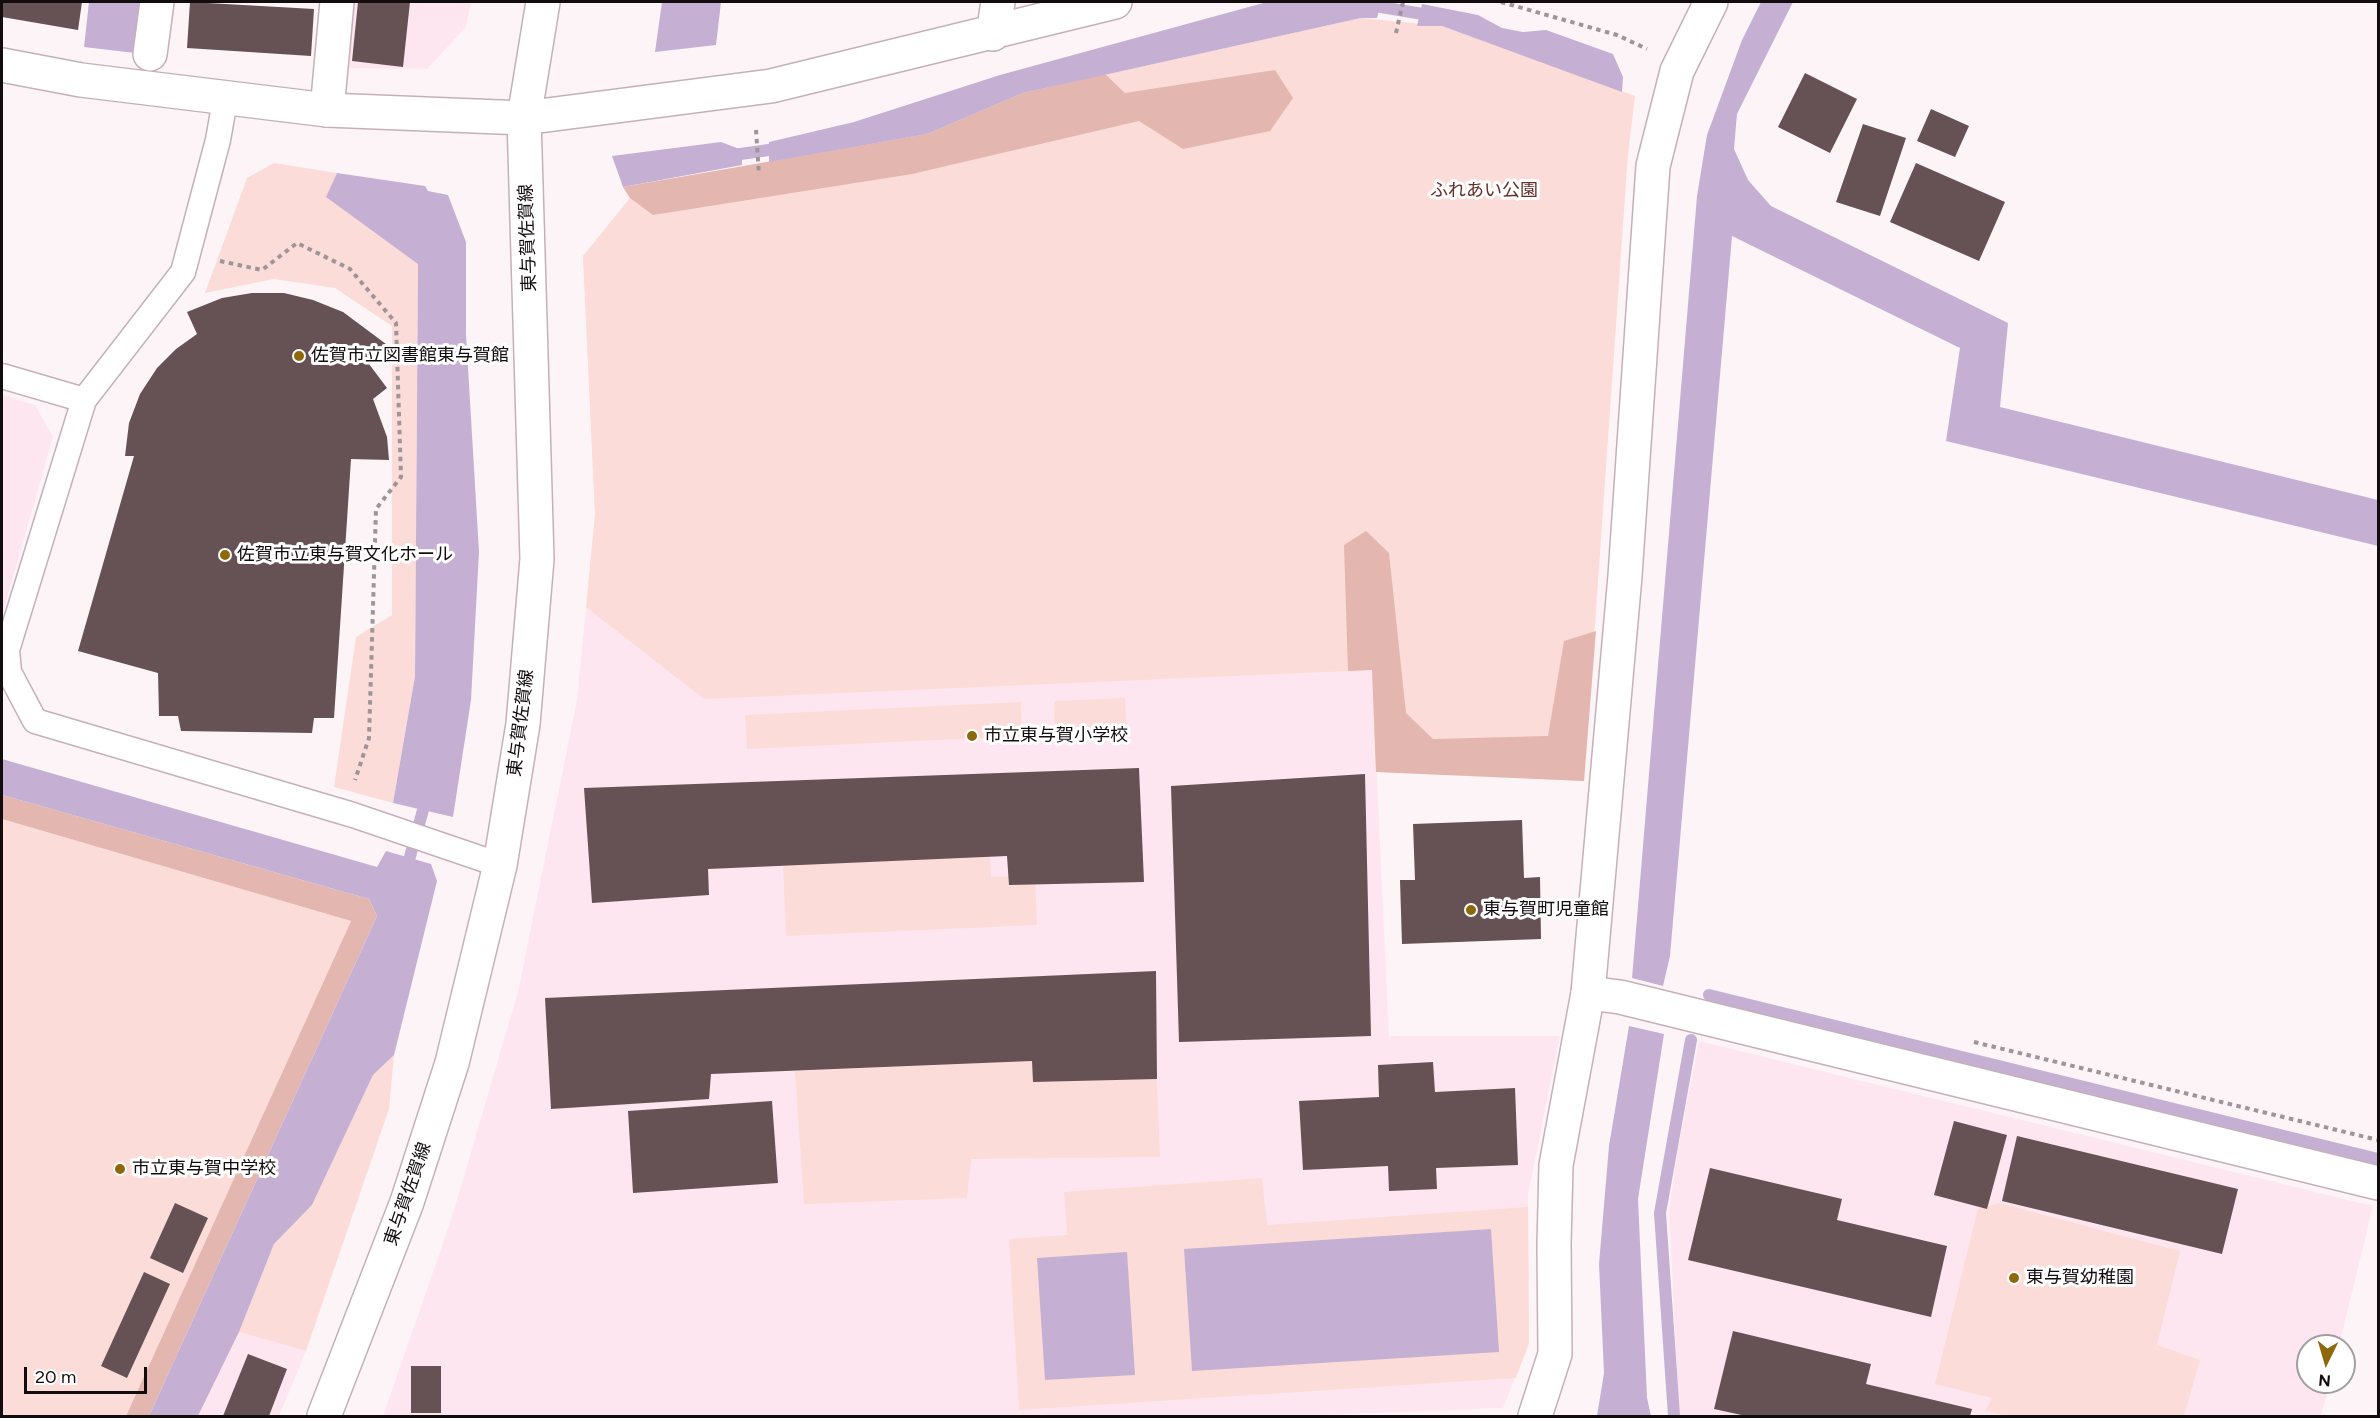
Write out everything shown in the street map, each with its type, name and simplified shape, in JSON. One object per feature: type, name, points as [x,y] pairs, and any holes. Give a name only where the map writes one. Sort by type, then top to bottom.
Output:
[{"type":"street","points":[[150,54],[157,2]]},
{"type":"street","points":[[327,110],[337,2]]},
{"type":"street","name":"東与賀佐賀線","points":[[324,1416],[407,1202],[452,1063],[500,865],[523,724],[537,559],[524,118],[543,2]]},
{"type":"street","points":[[993,34],[998,2]]},
{"type":"street","points":[[2,65],[81,80],[225,100],[327,110],[524,118],[771,86],[993,34],[1115,2]]},
{"type":"street","points":[[1535,1416],[1555,1354],[1556,1165],[1588,993],[1625,576],[1653,166],[1677,71],[1711,2]]},
{"type":"street","points":[[1588,993],[1640,1002],[2379,1183]]},
{"type":"lane","points":[[225,100],[218,140],[183,272],[84,400],[4,649],[9,672],[35,720],[353,815],[500,865]]},
{"type":"lane","points":[[2,376],[84,400]]},
{"type":"path","points":[[1396,33],[1403,2]]},
{"type":"path","points":[[1501,2],[1617,35],[1648,49]]},
{"type":"path","points":[[756,130],[759,175]]},
{"type":"path","points":[[187,255],[262,270],[297,243],[350,269],[396,323],[401,477],[376,510],[369,738],[354,781],[353,815]]},
{"type":"shaded area","points":[[89,2],[141,2],[135,53],[84,47]]},
{"type":"shaded area","points":[[348,2],[471,2],[466,27],[427,69],[339,68]]},
{"type":"shaded area","points":[[662,2],[721,2],[716,45],[655,52]]},
{"type":"shaded area","points":[[1267,2],[1381,2],[1377,18],[1361,18],[1023,93],[927,134],[769,162],[769,142],[854,122],[1000,75]]},
{"type":"shaded area","points":[[1761,2],[1793,2],[1737,114],[1734,149],[1748,180],[1771,206],[2008,323],[2000,407],[2378,500],[2378,546],[1946,441],[1960,348],[1732,236],[1670,956],[1663,986],[1632,978],[1697,196],[1707,135],[1742,40]]},
{"type":"shaded area","points":[[1422,4],[1478,15],[1502,28],[1523,32],[1546,30],[1613,54],[1623,77],[1622,92],[1442,26],[1417,26]]},
{"type":"shaded area","name":"市立東与賀小学校","points":[[1334,24],[1372,670],[1389,1036],[1560,1036],[1528,1195],[1529,1343],[1503,1408],[1296,1416],[383,1416],[452,1217],[518,992],[577,700],[595,515],[583,256],[630,198],[623,187],[769,162],[1023,93]]},
{"type":"shaded area","points":[[1275,70],[1293,98],[1270,131],[1183,149],[1139,121],[912,174],[653,215],[630,198],[623,187],[927,134],[1023,93],[1105,74],[1125,93]]},
{"type":"shaded area","points":[[721,142],[742,150],[742,165],[623,187],[612,156]]},
{"type":"shaded area","points":[[337,173],[425,186],[428,191],[448,195],[466,242],[466,334],[479,552],[471,700],[453,817],[393,803],[415,676],[418,264],[326,197]]},
{"type":"shaded area","points":[[2,395],[35,405],[53,437],[2,616]]},
{"type":"shaded area","points":[[1366,531],[1389,553],[1406,713],[1433,739],[1548,736],[1564,641],[1596,631],[1584,781],[1376,772],[1372,670],[1348,671],[1344,545]]},
{"type":"shaded area","points":[[2,759],[377,867],[386,851],[431,864],[437,881],[394,1055],[373,1075],[312,1205],[274,1244],[239,1332],[198,1416],[149,1416],[377,916],[369,899],[2,795]]},
{"type":"shaded area","points":[[2,795],[369,899],[377,916],[149,1416],[126,1416],[351,921],[2,819]]},
{"type":"shaded area","points":[[1629,1026],[1664,1034],[1638,1199],[1647,1398],[1651,1416],[1597,1416],[1604,1373],[1599,1264],[1609,1146]]},
{"type":"shaded area","name":"東与賀幼稚園","points":[[1699,1041],[2373,1206],[2342,1334],[2296,1334],[2296,1394],[2327,1394],[2321,1416],[1679,1416],[1669,1210],[1678,1149]]},
{"type":"shaded area","points":[[1491,1229],[1499,1352],[1192,1371],[1184,1249]]},
{"type":"shaded area","points":[[1127,1252],[1135,1375],[1045,1380],[1037,1258]]},
{"type":"shaded area","points":[[239,1332],[306,1351],[279,1416],[198,1416]]},
{"type":"green space","name":"ふれあい公園","points":[[1361,18],[1442,26],[1635,96],[1628,154],[1584,781],[1376,772],[1372,670],[704,699],[586,607],[595,515],[583,256],[630,198],[623,187],[769,162],[1023,93]]},
{"type":"green space","points":[[274,163],[337,173],[327,197],[418,263],[415,676],[393,803],[334,787],[356,637],[392,615],[392,326],[335,288],[274,279],[205,293],[247,178]]},
{"type":"green space","points":[[1125,698],[1127,732],[1055,735],[1054,701]]},
{"type":"green space","points":[[1021,702],[1022,736],[747,749],[745,715]]},
{"type":"green space","name":"市立東与賀中学校","points":[[2,819],[351,921],[126,1416],[2,1416]]},
{"type":"green space","points":[[990,855],[991,877],[1035,875],[1037,925],[786,936],[783,864]]},
{"type":"green space","points":[[394,1055],[389,1109],[306,1351],[239,1332],[274,1244],[312,1205],[373,1075]]},
{"type":"green space","points":[[1032,1061],[1033,1082],[1157,1079],[1160,1157],[971,1159],[967,1198],[804,1204],[795,1071]]},
{"type":"green space","points":[[1262,1178],[1267,1225],[1528,1207],[1529,1343],[1516,1378],[1019,1410],[1009,1239],[1067,1235],[1064,1192]]},
{"type":"green space","points":[[1999,1203],[2180,1251],[2157,1345],[2200,1360],[2184,1416],[2007,1416],[1985,1411],[1992,1398],[1935,1384],[1978,1209]]},
{"type":"building","points":[[2,2],[82,2],[78,30],[2,17]]},
{"type":"building","points":[[190,2],[314,9],[311,56],[187,48]]},
{"type":"building","points":[[358,2],[410,2],[403,67],[352,61]]},
{"type":"building","points":[[1805,73],[1857,99],[1830,153],[1778,127]]},
{"type":"building","points":[[1931,109],[1969,126],[1955,157],[1917,141]]},
{"type":"building","points":[[1863,124],[1906,138],[1880,216],[1836,202]]},
{"type":"building","points":[[1916,163],[2005,202],[1979,261],[1890,222]]},
{"type":"building","name":"佐賀市立東与賀文化ホール","points":[[252,293],[284,293],[313,300],[343,312],[386,344],[366,360],[387,388],[373,399],[387,437],[389,460],[351,459],[334,718],[314,718],[312,733],[181,731],[178,716],[159,716],[158,673],[78,651],[134,456],[125,456],[129,423],[140,394],[157,368],[176,349],[197,334],[187,312],[222,298]]},
{"type":"building","points":[[1139,768],[1144,882],[1009,885],[1007,856],[708,869],[709,895],[592,903],[584,788]]},
{"type":"building","points":[[1365,774],[1371,1036],[1179,1042],[1171,786]]},
{"type":"building","name":"東与賀町児童館","points":[[1522,820],[1524,878],[1540,877],[1541,939],[1402,944],[1400,880],[1415,880],[1413,824]]},
{"type":"building","points":[[1156,971],[1157,1079],[1033,1082],[1032,1061],[711,1074],[709,1099],[551,1109],[545,998]]},
{"type":"building","points":[[1433,1062],[1435,1092],[1515,1088],[1518,1165],[1436,1168],[1437,1189],[1389,1191],[1388,1166],[1303,1170],[1299,1101],[1379,1097],[1378,1065]]},
{"type":"building","points":[[772,1101],[778,1183],[633,1193],[628,1111]]},
{"type":"building","points":[[1954,1121],[2007,1135],[1987,1209],[1934,1195]]},
{"type":"building","points":[[2017,1136],[2238,1189],[2222,1254],[2002,1201]]},
{"type":"building","points":[[1710,1168],[1842,1199],[1837,1220],[1947,1246],[1931,1317],[1688,1260]]},
{"type":"building","points":[[175,1203],[208,1218],[183,1273],[150,1258]]},
{"type":"building","points":[[144,1272],[170,1284],[127,1378],[101,1366]]},
{"type":"building","points":[[1733,1331],[1871,1364],[1866,1384],[1972,1409],[1970,1416],[1746,1416],[1714,1409]]},
{"type":"building","points":[[248,1354],[287,1369],[269,1416],[223,1416]]},
{"type":"building","points":[[411,1366],[441,1366],[441,1413],[411,1413]]},
{"type":"waterway","points":[[1363,4],[1435,16]]},
{"type":"waterway","points":[[726,156],[783,148]]},
{"type":"waterway","points":[[406,871],[425,795]]},
{"type":"waterway","points":[[1709,995],[2378,1159]]},
{"type":"waterway","points":[[1674,1416],[1660,1213],[1691,1040]]},
{"type":"place","name":"佐賀市立図書館東与賀館","points":[[299,356]]},
{"type":"place","name":"佐賀市立東与賀文化ホール","points":[[225,555]]},
{"type":"place","name":"市立東与賀小学校","points":[[972,736]]},
{"type":"place","name":"東与賀町児童館","points":[[1471,910]]},
{"type":"place","name":"市立東与賀中学校","points":[[120,1169]]},
{"type":"place","name":"東与賀幼稚園","points":[[2014,1278]]}]
